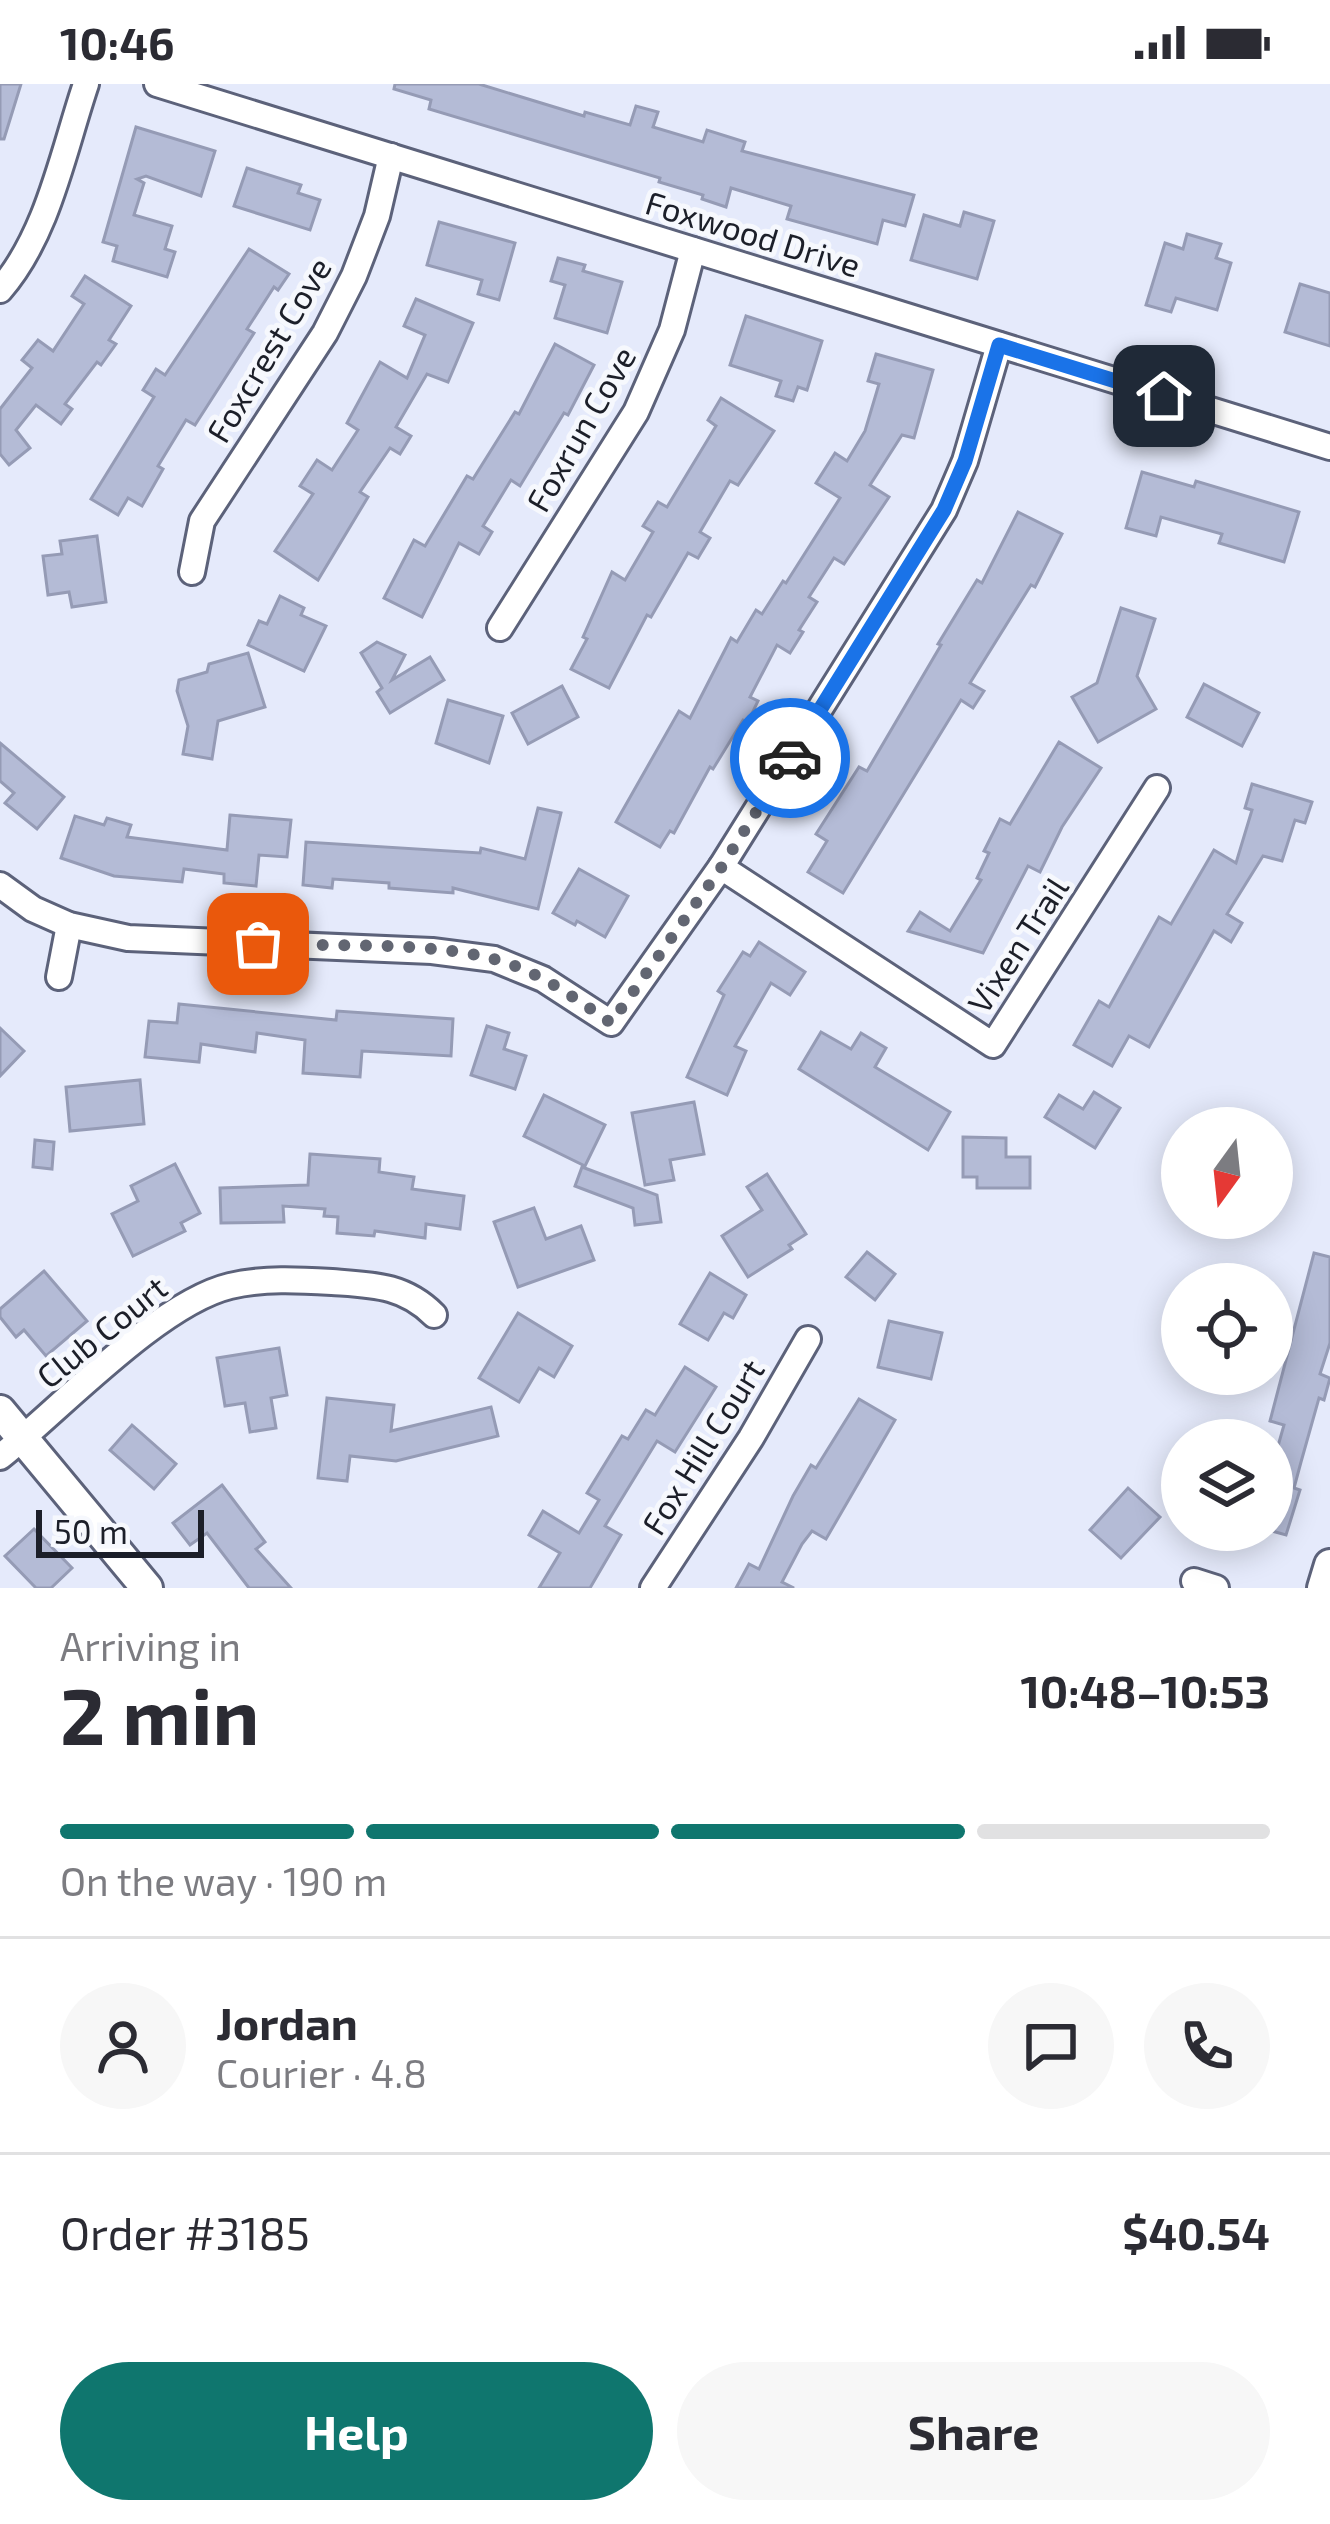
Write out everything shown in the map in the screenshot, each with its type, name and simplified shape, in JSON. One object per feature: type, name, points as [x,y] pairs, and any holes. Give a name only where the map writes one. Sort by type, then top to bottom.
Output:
[{"type":"street","points":[[0,290],[29,247],[86,84]]},
{"type":"street","name":"Foxwood Drive","points":[[157,84],[1330,447]]},
{"type":"street","name":"Foxcrest Cove","points":[[192,572],[202,521],[325,334],[354,276],[377,216],[391,156]]},
{"type":"street","name":"Foxrun Cove","points":[[500,628],[636,412],[672,330],[693,250]]},
{"type":"street","points":[[0,885],[33,909],[69,926],[128,938],[432,951],[494,959],[543,979],[611,1023],[721,868],[944,510],[965,461],[999,345]]},
{"type":"street","name":"Vixen Trail","points":[[721,868],[993,1046],[1157,788]]},
{"type":"street","points":[[59,977],[69,926]]},
{"type":"street","name":"Club Court","points":[[12,1448],[163,1319],[227,1286],[287,1280],[388,1286],[417,1298],[434,1316]]},
{"type":"street","name":"Fox Hill Court","points":[[652,1588],[751,1438],[808,1339]]},
{"type":"street","points":[[0,1411],[12,1448],[147,1588]]},
{"type":"street","points":[[1323,1588],[1330,1565]]},
{"type":"building","points":[[0,84],[21,84],[4,139],[0,139]]},
{"type":"building","points":[[395,84],[479,84],[630,125],[636,106],[658,112],[653,127],[703,142],[707,130],[745,142],[742,151],[914,195],[905,226],[883,220],[877,244],[787,219],[791,206],[731,188],[726,207],[659,182],[660,178],[429,109],[431,100],[394,89]]},
{"type":"building","points":[[136,127],[215,151],[201,196],[146,176],[137,179],[144,183],[134,215],[172,226],[165,249],[175,252],[167,277],[113,261],[117,246],[103,242]]},
{"type":"building","points":[[247,168],[301,185],[298,193],[320,200],[310,230],[234,206]]},
{"type":"building","points":[[964,212],[994,221],[977,279],[911,260],[924,215],[960,226]]},
{"type":"building","points":[[439,222],[515,243],[499,300],[478,294],[482,280],[427,265]]},
{"type":"building","points":[[1187,234],[1221,244],[1216,258],[1231,263],[1217,310],[1176,298],[1171,312],[1146,305],[1165,243],[1183,249]]},
{"type":"building","points":[[249,249],[289,274],[278,290],[274,287],[247,329],[254,333],[195,425],[186,420],[158,466],[163,469],[142,506],[128,498],[118,515],[91,499],[154,397],[143,390],[156,369],[165,375]]},
{"type":"building","points":[[558,258],[622,282],[607,333],[555,318],[565,285],[551,281]]},
{"type":"building","points":[[85,276],[131,306],[109,340],[116,344],[65,404],[72,409],[61,424],[36,405],[16,430],[30,448],[9,465],[0,454],[0,409],[32,368],[22,360],[38,340],[53,351],[84,304],[72,296]]},
{"type":"building","points":[[1300,284],[1330,293],[1330,346],[1285,332]]},
{"type":"building","points":[[416,299],[473,323],[448,382],[427,374],[396,427],[411,436],[400,454],[390,448],[360,492],[368,497],[318,580],[275,551],[313,494],[300,486],[317,460],[332,470],[358,430],[347,423],[380,362],[407,378],[425,335],[404,326]]},
{"type":"building","points":[[746,316],[822,341],[807,390],[798,387],[793,401],[776,396],[781,381],[730,365]]},
{"type":"building","points":[[555,344],[594,365],[568,415],[564,413],[520,486],[511,480],[483,526],[492,532],[479,554],[459,543],[422,617],[384,598],[414,540],[425,546],[467,476],[473,479],[515,412],[519,414]]},
{"type":"building","points":[[876,354],[933,370],[914,438],[902,435],[870,485],[889,497],[844,564],[834,558],[809,597],[817,602],[790,653],[777,645],[750,697],[758,701],[748,722],[743,720],[713,769],[710,767],[674,833],[670,831],[660,847],[616,822],[679,711],[690,718],[731,638],[737,642],[756,610],[762,614],[840,498],[816,483],[835,453],[847,461],[865,431],[879,384],[868,381]]},
{"type":"building","points":[[721,398],[774,431],[738,485],[730,481],[700,532],[710,538],[698,558],[688,553],[651,617],[647,615],[609,688],[571,669],[587,639],[583,637],[612,572],[625,580],[653,532],[643,526],[658,502],[667,507],[716,426],[708,420]]},
{"type":"building","points":[[1142,472],[1194,487],[1196,481],[1299,512],[1284,562],[1219,543],[1222,534],[1161,517],[1156,536],[1126,528]]},
{"type":"building","points":[[1018,512],[1062,534],[1035,587],[1031,585],[970,683],[984,691],[973,708],[961,700],[843,893],[808,872],[827,841],[816,834],[859,767],[867,771],[977,580],[982,583]]},
{"type":"building","points":[[97,536],[106,602],[72,607],[69,592],[48,595],[43,556],[62,554],[60,541]]},
{"type":"building","points":[[280,596],[304,608],[301,615],[326,626],[304,671],[248,645],[259,621],[267,624]]},
{"type":"building","points":[[1121,608],[1155,619],[1137,676],[1156,709],[1098,742],[1072,697],[1097,683]]},
{"type":"building","points":[[377,642],[405,655],[392,680],[430,657],[444,680],[390,713],[377,692],[382,688],[361,653]]},
{"type":"building","points":[[248,653],[265,707],[218,721],[212,759],[183,754],[188,726],[177,691],[179,680],[207,672],[209,664]]},
{"type":"building","points":[[1204,684],[1259,713],[1242,746],[1187,717]]},
{"type":"building","points":[[562,686],[578,717],[528,744],[512,713]]},
{"type":"building","points":[[448,700],[503,716],[489,763],[436,743]]},
{"type":"building","points":[[1059,742],[1101,768],[1062,827],[1040,872],[1028,866],[983,953],[908,931],[920,912],[950,931],[981,880],[977,878],[989,853],[984,851],[1000,819],[1010,824]]},
{"type":"building","points":[[0,743],[64,797],[37,829],[5,803],[14,793],[0,781]]},
{"type":"building","points":[[1252,784],[1312,802],[1305,823],[1295,820],[1282,861],[1263,856],[1227,914],[1242,923],[1231,942],[1214,931],[1149,1047],[1129,1036],[1112,1066],[1074,1045],[1099,1001],[1109,1007],[1159,917],[1171,924],[1214,850],[1236,863],[1252,810],[1245,808]]},
{"type":"building","points":[[538,808],[561,813],[538,909],[453,888],[453,893],[333,879],[332,888],[303,885],[306,842],[480,853],[481,848],[525,859]]},
{"type":"building","points":[[230,815],[291,820],[287,857],[259,855],[256,886],[224,883],[224,874],[184,869],[182,882],[114,876],[61,858],[75,816],[104,825],[107,818],[131,825],[127,837],[227,850]]},
{"type":"building","points":[[579,869],[628,896],[605,937],[553,913]]},
{"type":"building","points":[[759,942],[805,972],[790,995],[771,983],[735,1046],[746,1051],[727,1095],[687,1077],[724,995],[718,991],[743,952],[750,956]]},
{"type":"building","points":[[179,1004],[336,1020],[337,1011],[453,1019],[451,1056],[362,1051],[360,1077],[303,1073],[305,1040],[257,1033],[255,1052],[201,1044],[199,1062],[145,1057],[149,1021],[177,1023]]},
{"type":"building","points":[[487,1026],[509,1033],[504,1049],[526,1056],[515,1089],[471,1075]]},
{"type":"building","points":[[0,1028],[24,1051],[0,1076]]},
{"type":"building","points":[[821,1032],[851,1049],[861,1033],[886,1048],[875,1067],[950,1112],[928,1150],[799,1069]]},
{"type":"building","points":[[140,1080],[144,1124],[70,1131],[66,1087]]},
{"type":"building","points":[[1094,1092],[1120,1108],[1095,1148],[1045,1117],[1059,1095],[1083,1109]]},
{"type":"building","points":[[544,1095],[605,1125],[585,1166],[524,1136]]},
{"type":"building","points":[[694,1102],[704,1154],[670,1160],[674,1180],[645,1185],[632,1113]]},
{"type":"building","points":[[963,1137],[1006,1138],[1006,1157],[1030,1157],[1030,1188],[977,1188],[977,1177],[963,1177]]},
{"type":"building","points":[[35,1140],[54,1142],[52,1169],[33,1167]]},
{"type":"building","points":[[310,1154],[380,1159],[379,1172],[414,1177],[412,1189],[464,1196],[460,1229],[426,1224],[425,1238],[375,1231],[374,1236],[337,1233],[338,1217],[324,1216],[325,1209],[283,1206],[284,1222],[221,1223],[220,1188],[308,1185]]},
{"type":"building","points":[[175,1164],[200,1213],[181,1223],[185,1231],[133,1256],[112,1214],[138,1201],[131,1186]]},
{"type":"building","points":[[582,1167],[657,1195],[661,1222],[635,1225],[633,1208],[575,1186]]},
{"type":"building","points":[[767,1174],[806,1234],[789,1245],[792,1249],[748,1277],[722,1236],[762,1210],[747,1187]]},
{"type":"building","points":[[534,1208],[546,1239],[581,1226],[594,1260],[518,1287],[494,1222]]},
{"type":"building","points":[[867,1252],[895,1274],[875,1300],[846,1277]]},
{"type":"building","points":[[1314,1253],[1330,1257],[1330,1343],[1320,1374],[1330,1378],[1324,1400],[1319,1398],[1301,1462],[1293,1512],[1293,1419],[1271,1419],[1277,1395],[1293,1395],[1293,1333]]},
{"type":"building","points":[[44,1271],[87,1321],[46,1356],[24,1330],[16,1337],[0,1317],[0,1309]]},
{"type":"building","points":[[710,1273],[746,1295],[733,1318],[724,1313],[708,1340],[680,1324]]},
{"type":"building","points":[[518,1313],[572,1346],[554,1377],[539,1368],[519,1402],[479,1378]]},
{"type":"building","points":[[889,1321],[942,1333],[931,1379],[878,1367]]},
{"type":"building","points":[[279,1348],[287,1395],[271,1398],[276,1428],[250,1432],[245,1403],[225,1406],[217,1358]]},
{"type":"building","points":[[685,1367],[716,1387],[675,1452],[657,1441],[605,1526],[621,1535],[590,1588],[539,1588],[560,1553],[529,1535],[543,1511],[579,1533],[599,1500],[587,1493],[622,1436],[628,1439],[646,1410],[655,1415]]},
{"type":"building","points":[[327,1398],[394,1405],[391,1431],[491,1407],[498,1436],[396,1461],[350,1456],[347,1481],[318,1478]]},
{"type":"building","points":[[859,1399],[895,1420],[826,1539],[812,1531],[802,1544],[782,1582],[794,1588],[736,1588],[749,1564],[759,1569],[811,1465],[816,1468]]},
{"type":"building","points":[[132,1425],[176,1464],[154,1489],[110,1450]]},
{"type":"building","points":[[222,1485],[265,1542],[256,1549],[291,1588],[249,1588],[207,1533],[190,1545],[173,1523]]},
{"type":"building","points":[[1128,1488],[1160,1517],[1121,1558],[1090,1530]]},
{"type":"building","points":[[34,1529],[72,1568],[51,1588],[36,1588],[5,1556]]},
{"type":"way so far","points":[[258,944],[432,951],[494,959],[567,992],[611,1023],[721,868],[790,758]]},
{"type":"route","points":[[790,758],[944,510],[965,461],[999,345],[1164,396]]}]
